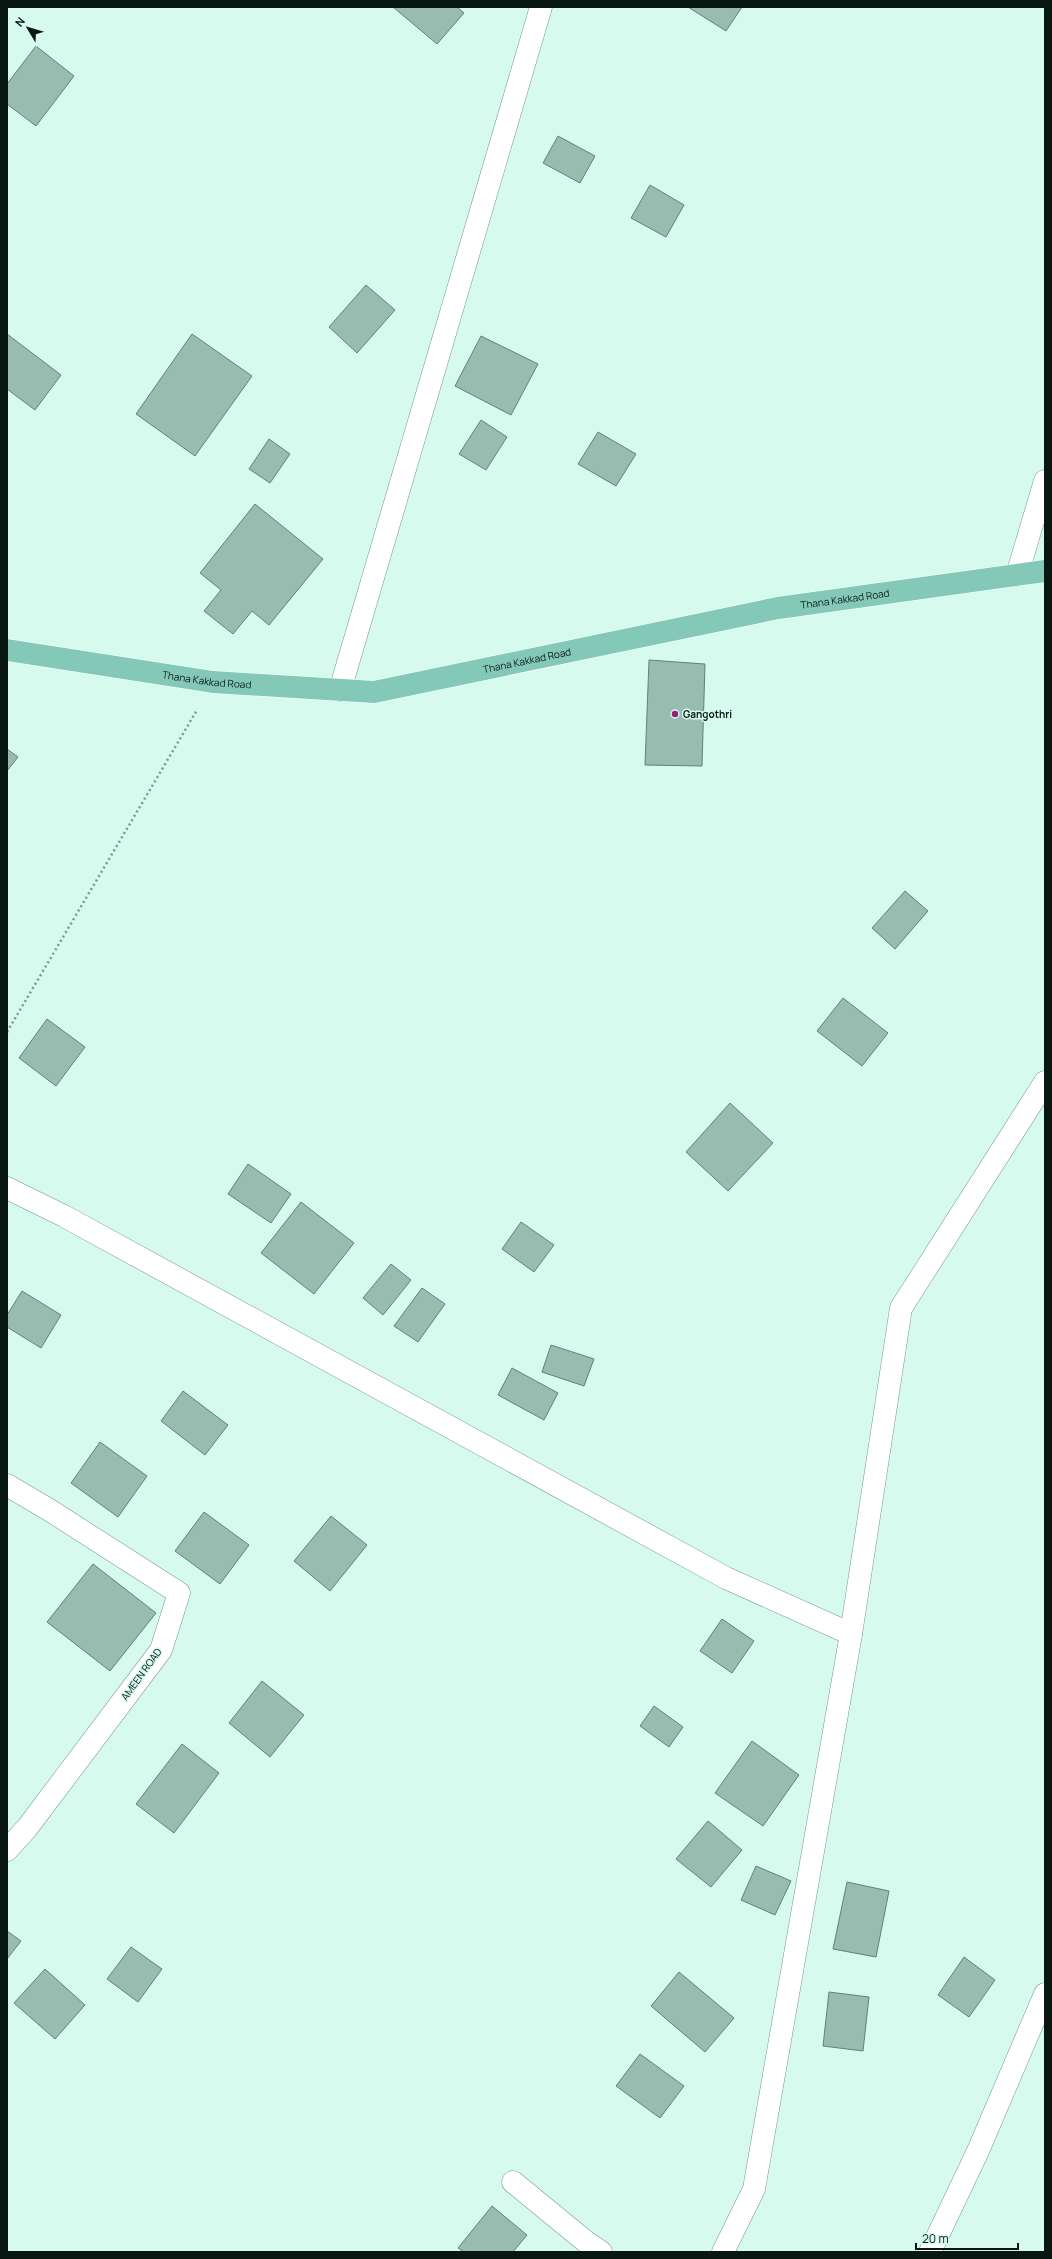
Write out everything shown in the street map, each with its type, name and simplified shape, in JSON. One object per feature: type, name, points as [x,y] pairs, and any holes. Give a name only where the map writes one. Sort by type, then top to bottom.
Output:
[{"type":"main road","name":"Thana Kakkad Road","points":[[7,650],[213,682],[374,692],[778,608],[1045,572]]},
{"type":"street","points":[[340,690],[541,7]]},
{"type":"street","points":[[1017,575],[1045,481]]},
{"type":"street","points":[[724,2252],[754,2189],[851,1634],[901,1308],[1045,1082]]},
{"type":"street","points":[[7,1188],[64,1216],[726,1578],[851,1634]]},
{"type":"street","name":"AMEEN ROAD","points":[[7,1485],[51,1510],[179,1593],[160,1650],[26,1828],[7,1850]]},
{"type":"street","points":[[930,2252],[978,2151],[1045,1994]]},
{"type":"street","points":[[513,2182],[585,2241],[602,2252]]},
{"type":"path","points":[[7,1032],[213,682]]},
{"type":"building","points":[[393,7],[457,7],[464,13],[437,44]]},
{"type":"building","points":[[688,7],[742,7],[726,31]]},
{"type":"building","points":[[36,46],[74,76],[36,126],[7,104],[7,84]]},
{"type":"building","points":[[558,136],[595,156],[580,183],[543,163]]},
{"type":"building","points":[[650,185],[684,205],[666,237],[631,218]]},
{"type":"building","points":[[366,285],[395,310],[357,353],[329,327]]},
{"type":"building","points":[[7,334],[61,375],[35,410],[7,389]]},
{"type":"building","points":[[192,334],[252,376],[195,456],[136,414]]},
{"type":"building","points":[[481,336],[538,364],[511,415],[455,386]]},
{"type":"building","points":[[481,420],[507,437],[486,470],[459,454]]},
{"type":"building","points":[[598,432],[636,454],[616,486],[578,464]]},
{"type":"building","points":[[269,439],[290,454],[270,483],[249,469]]},
{"type":"building","points":[[255,504],[323,559],[269,625],[252,611],[233,634],[204,611],[221,590],[200,573]]},
{"type":"building","name":"Gangothri","points":[[649,660],[705,664],[702,766],[645,765]]},
{"type":"building","points":[[7,749],[18,757],[7,771]]},
{"type":"building","points":[[905,891],[928,911],[895,949],[872,928]]},
{"type":"building","points":[[843,998],[888,1033],[862,1066],[817,1031]]},
{"type":"building","points":[[47,1019],[85,1047],[56,1086],[19,1058]]},
{"type":"building","points":[[730,1103],[773,1143],[728,1191],[686,1152]]},
{"type":"building","points":[[248,1164],[291,1194],[271,1223],[228,1194]]},
{"type":"building","points":[[301,1202],[354,1243],[314,1294],[261,1253]]},
{"type":"building","points":[[521,1222],[554,1245],[534,1272],[502,1249]]},
{"type":"building","points":[[391,1264],[411,1280],[383,1315],[363,1298]]},
{"type":"building","points":[[422,1288],[445,1304],[418,1342],[394,1326]]},
{"type":"building","points":[[22,1291],[61,1315],[41,1348],[7,1327],[7,1315]]},
{"type":"building","points":[[551,1345],[594,1359],[584,1386],[542,1372]]},
{"type":"building","points":[[512,1368],[558,1393],[544,1420],[498,1395]]},
{"type":"building","points":[[183,1391],[228,1425],[205,1455],[161,1421]]},
{"type":"building","points":[[100,1442],[147,1476],[118,1517],[71,1483]]},
{"type":"building","points":[[204,1512],[249,1545],[220,1584],[175,1551]]},
{"type":"building","points":[[331,1516],[367,1545],[330,1591],[294,1561]]},
{"type":"building","points":[[93,1564],[156,1613],[110,1671],[47,1622]]},
{"type":"building","points":[[722,1619],[754,1641],[732,1673],[700,1651]]},
{"type":"building","points":[[262,1681],[304,1715],[270,1757],[229,1723]]},
{"type":"building","points":[[654,1706],[683,1727],[669,1747],[640,1726]]},
{"type":"building","points":[[752,1741],[799,1775],[763,1826],[715,1793]]},
{"type":"building","points":[[182,1744],[219,1773],[174,1833],[136,1804]]},
{"type":"building","points":[[708,1821],[742,1850],[711,1887],[676,1859]]},
{"type":"building","points":[[756,1866],[791,1881],[775,1915],[741,1900]]},
{"type":"building","points":[[847,1882],[889,1891],[876,1957],[833,1949]]},
{"type":"building","points":[[7,1931],[21,1941],[7,1959]]},
{"type":"building","points":[[131,1947],[162,1969],[138,2002],[107,1979]]},
{"type":"building","points":[[964,1957],[995,1980],[969,2017],[938,1995]]},
{"type":"building","points":[[45,1969],[85,2005],[55,2039],[14,2003]]},
{"type":"building","points":[[679,1972],[734,2018],[705,2052],[651,2006]]},
{"type":"building","points":[[829,1992],[869,1997],[863,2051],[823,2046]]},
{"type":"building","points":[[640,2054],[684,2086],[660,2118],[616,2086]]},
{"type":"building","points":[[492,2206],[527,2235],[513,2252],[464,2252],[458,2248]]},
{"type":"place","name":"Gangothri","points":[[675,714]]}]
